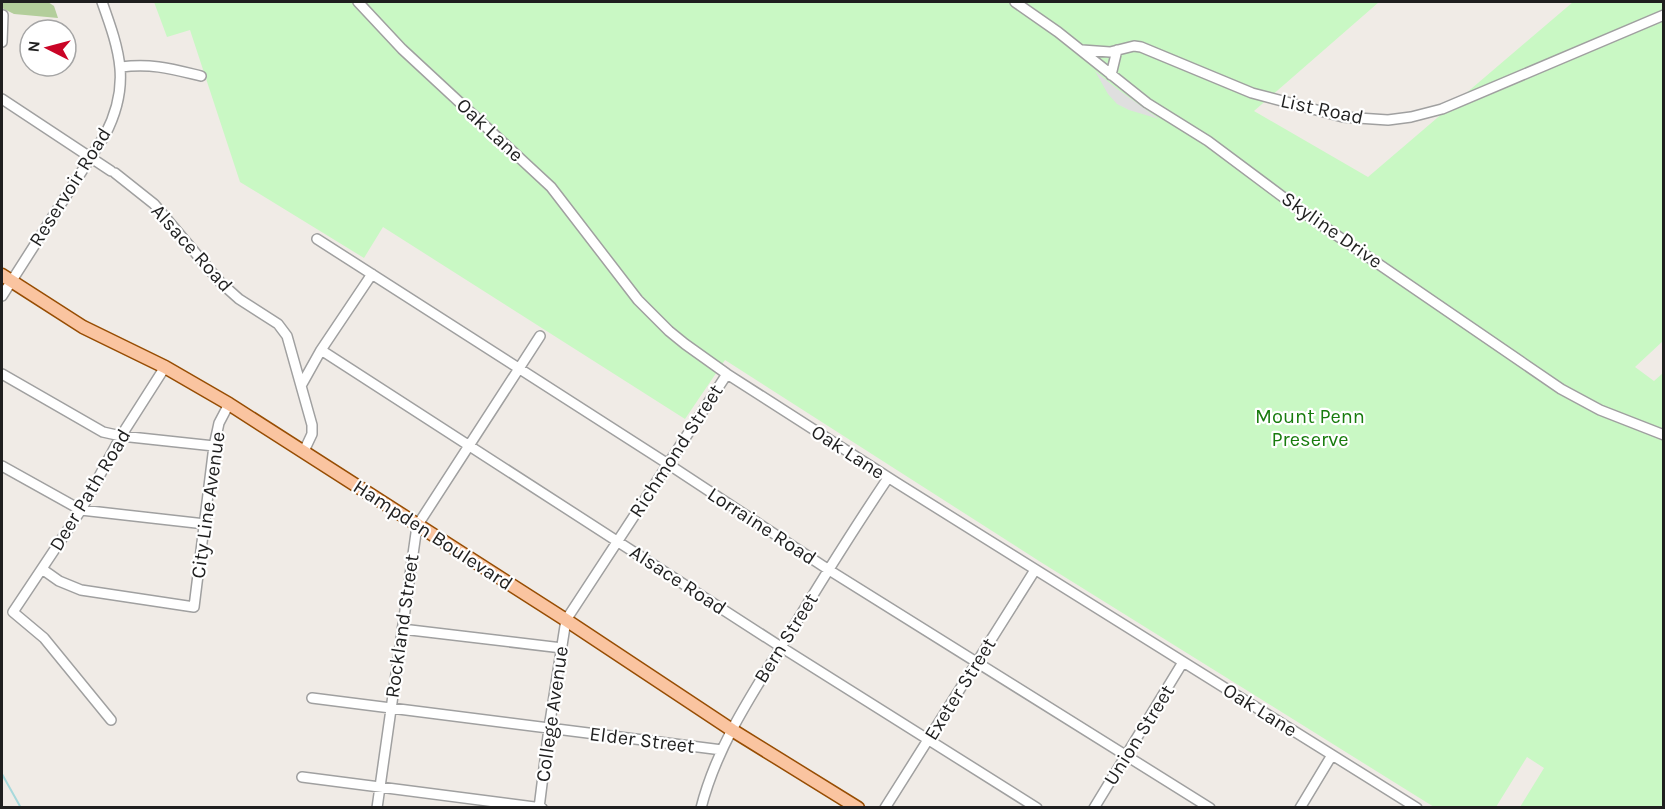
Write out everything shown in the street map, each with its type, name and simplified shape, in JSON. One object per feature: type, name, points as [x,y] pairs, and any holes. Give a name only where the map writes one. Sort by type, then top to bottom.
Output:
[{"type":"main road","name":"Hampden Boulevard","points":[[6,278],[83,327],[165,367],[229,404],[566,620],[732,730],[858,807]]},
{"type":"street","name":"Reservoir Road","points":[[2,296],[6,278],[90,158],[105,135],[113,116],[120,87],[121,67],[118,48],[102,2]]},
{"type":"street","name":"Oak Lane","points":[[358,2],[402,49],[551,187],[638,300],[685,344],[727,374],[888,478],[1416,807]]},
{"type":"street","name":"Skyline Drive","points":[[1015,2],[1039,17],[1147,103],[1208,141],[1307,215],[1561,389],[1600,410],[1664,435]]},
{"type":"street","points":[[2,42],[3,15]]},
{"type":"street","name":"List Road","points":[[1080,50],[1110,52],[1134,46],[1141,47],[1234,87],[1266,98],[1359,119],[1388,120],[1442,109],[1664,15]]},
{"type":"street","points":[[1111,75],[1116,50]]},
{"type":"street","points":[[121,67],[154,66],[201,76]]},
{"type":"street","name":"Alsace Road","points":[[2,99],[113,172],[154,204],[226,288],[278,324],[287,336],[312,425],[312,434],[304,451]]},
{"type":"street","name":"Lorraine Road","points":[[317,239],[829,570],[1210,807]]},
{"type":"street","points":[[302,384],[321,350],[372,274]]},
{"type":"street","name":"Rockland Street","points":[[377,807],[417,526],[540,336]]},
{"type":"street","name":"Alsace Road","points":[[321,350],[781,647],[1037,807]]},
{"type":"street","name":"Deer Path Road","points":[[111,720],[44,638],[13,612],[81,510],[121,436],[165,367]]},
{"type":"street","points":[[2,374],[103,432],[214,446]]},
{"type":"street","name":"Richmond Street","points":[[566,620],[727,374]]},
{"type":"street","name":"City Line Avenue","points":[[42,569],[59,581],[81,590],[194,607],[214,446],[219,423],[229,404]]},
{"type":"street","points":[[2,466],[81,510],[205,524]]},
{"type":"street","name":"Bern Street","points":[[701,807],[712,771],[740,714],[888,478]]},
{"type":"street","name":"Exeter Street","points":[[885,807],[1035,570]]},
{"type":"street","name":"College Avenue","points":[[540,807],[549,728],[566,620]]},
{"type":"street","points":[[402,629],[562,648]]},
{"type":"street","name":"Union Street","points":[[1094,807],[1183,663]]},
{"type":"street","name":"Elder Street","points":[[312,698],[722,750]]},
{"type":"street","points":[[1300,807],[1332,755]]},
{"type":"street","points":[[302,777],[540,807]]},
{"type":"green space","points":[[2,2],[48,2],[54,6],[58,18],[14,14],[2,8]]},
{"type":"green space","name":"Mount Penn Preserve","points":[[154,2],[1379,2],[1254,111],[1368,177],[1573,2],[1663,2],[1663,341],[1635,367],[1654,381],[1663,373],[1663,807],[1520,807],[1544,768],[1527,757],[1496,807],[1434,807],[1039,561],[725,360],[685,419],[383,227],[364,258],[240,182],[190,30],[167,37]]},
{"type":"shaded area","points":[[1095,71],[1159,119],[1117,104],[1108,94]]},
{"type":"waterway","points":[[2,774],[21,808]]}]
